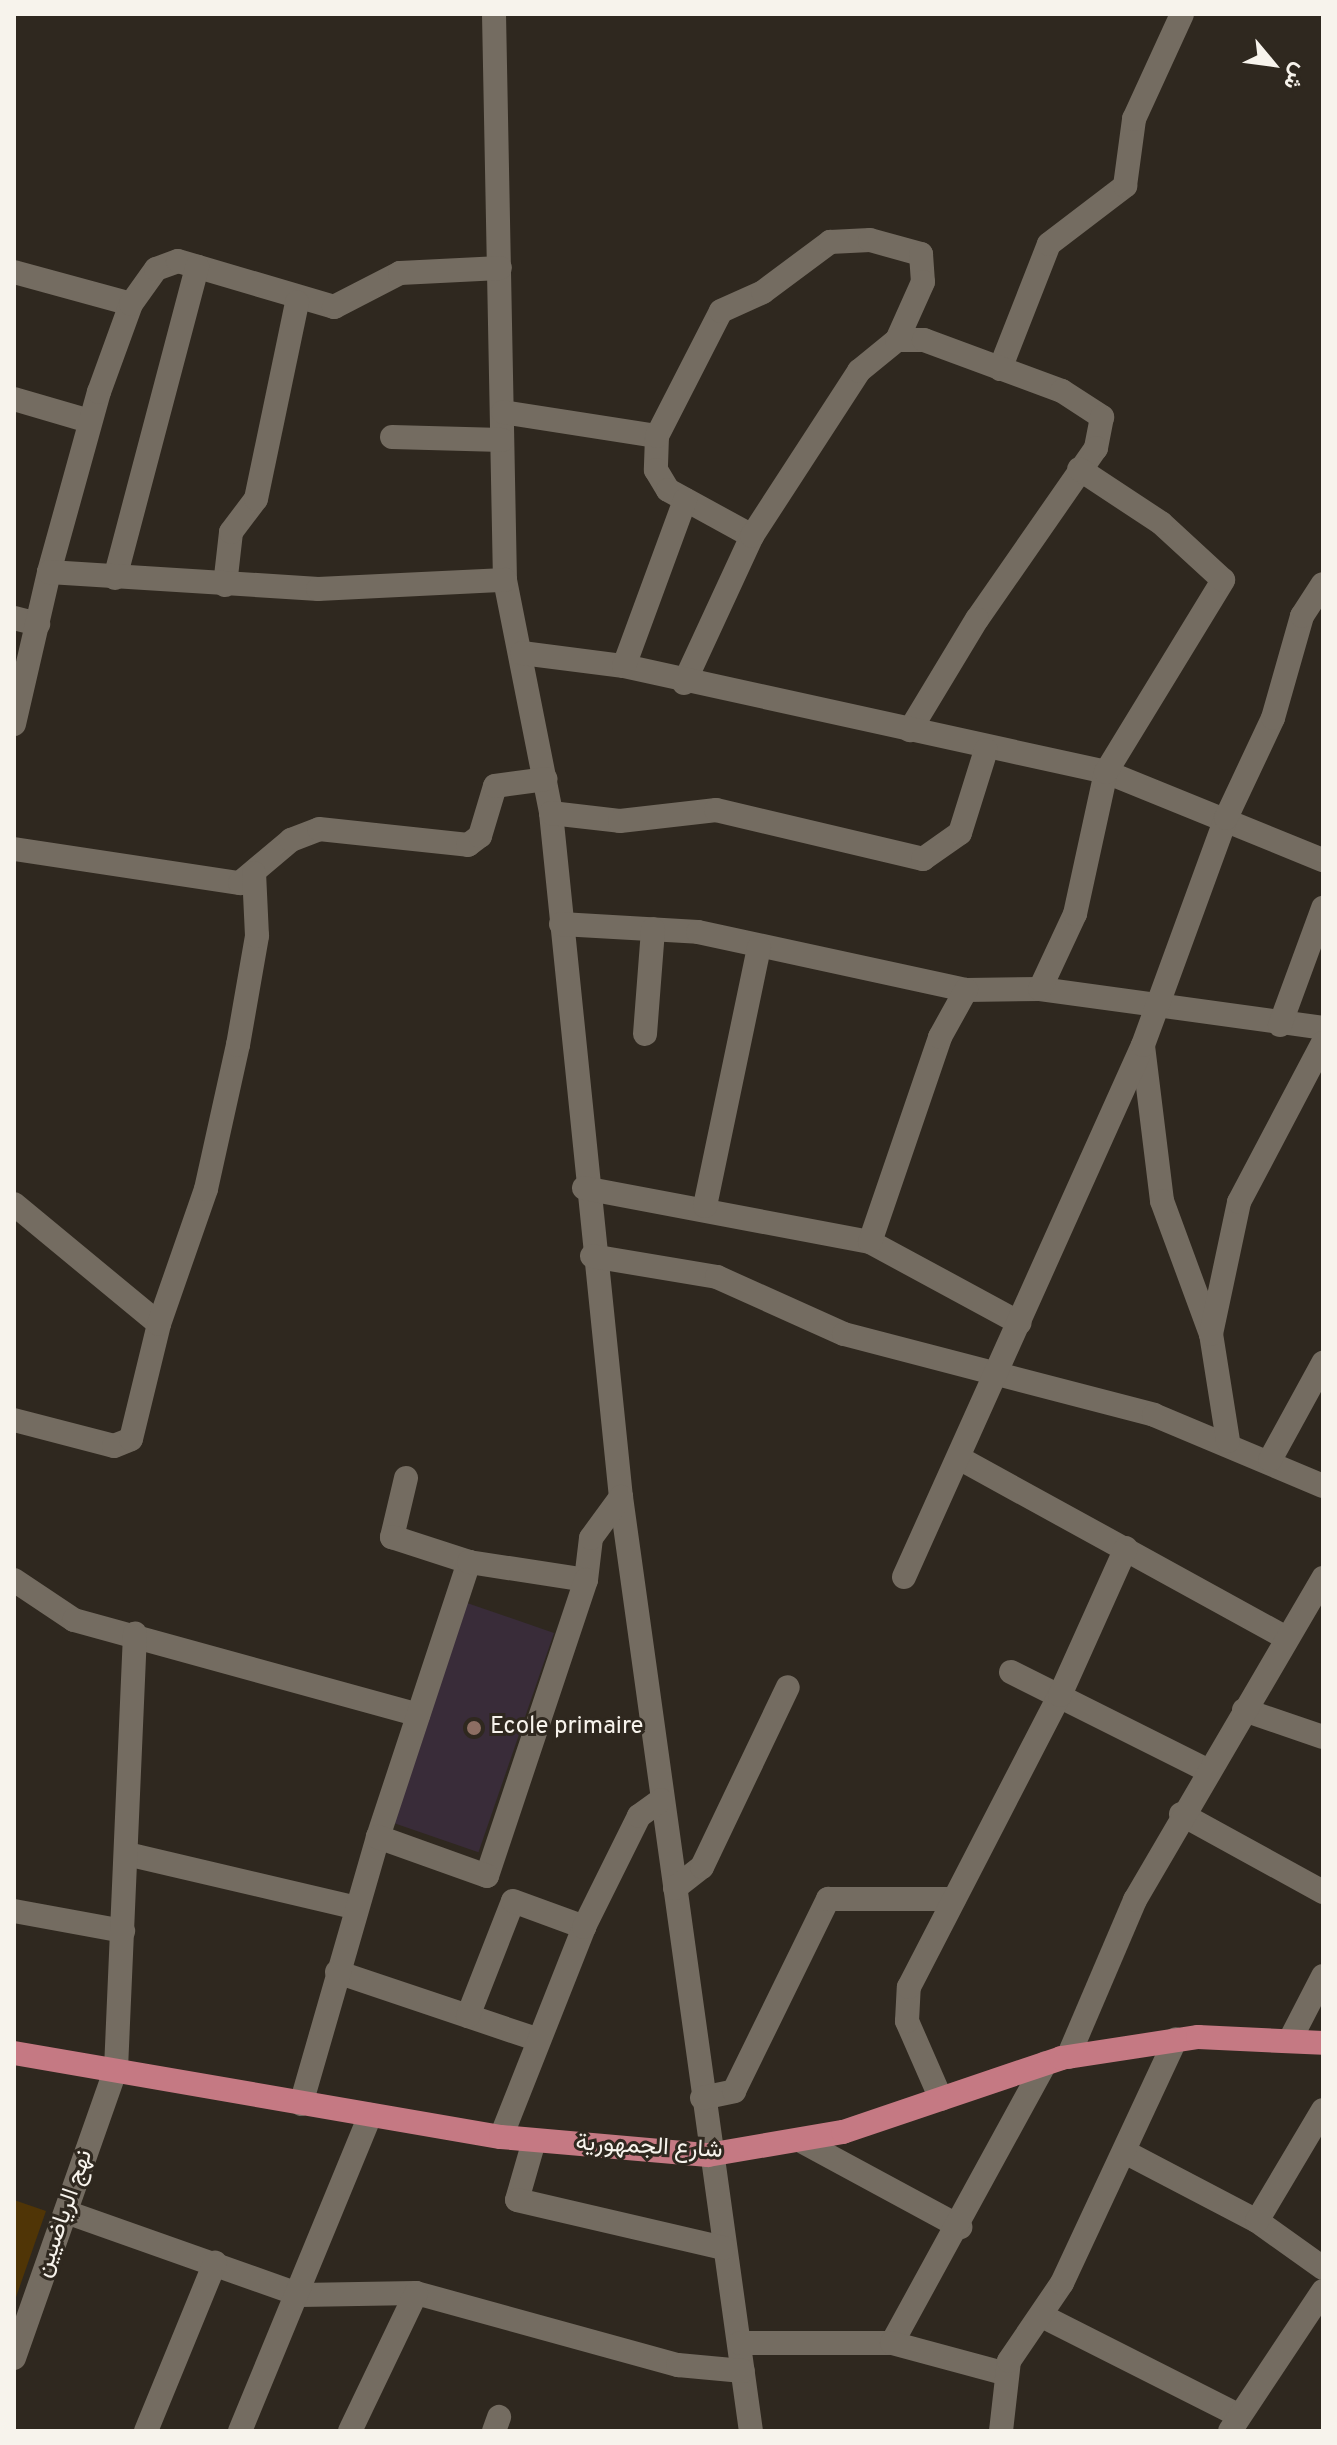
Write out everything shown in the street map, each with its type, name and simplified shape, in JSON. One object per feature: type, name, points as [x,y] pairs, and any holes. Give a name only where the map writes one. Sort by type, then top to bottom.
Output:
[{"type":"main road","name":"شارع الجمهورية","points":[[14,2053],[501,2137],[708,2155],[803,2142],[1057,2060],[1176,2039],[1323,2043]]},
{"type":"street","points":[[494,14],[505,580],[522,653],[551,813],[584,1188],[621,1497],[708,2155],[740,2343],[751,2431]]},
{"type":"street","points":[[1000,369],[1049,244],[1125,186],[1134,119],[1182,14]]},
{"type":"street","points":[[684,683],[752,536],[859,371],[897,340],[923,282],[921,254],[870,240],[830,242],[763,292],[721,311],[657,436],[658,475],[685,500],[752,536]]},
{"type":"street","points":[[14,724],[26,621],[49,572],[89,421],[131,304],[168,262],[197,267],[297,302],[342,306],[400,273],[500,268]]},
{"type":"street","points":[[115,578],[197,267]]},
{"type":"street","points":[[14,272],[131,304]]},
{"type":"street","points":[[225,585],[231,532],[256,499],[297,302]]},
{"type":"street","points":[[897,340],[924,340],[1062,391],[1102,417],[1101,439],[910,730]]},
{"type":"street","points":[[14,399],[89,421]]},
{"type":"street","points":[[503,412],[657,436]]},
{"type":"street","points":[[392,437],[502,440]]},
{"type":"street","points":[[1040,989],[1075,914],[1106,772],[1214,604],[1223,577],[1161,523],[1079,469]]},
{"type":"street","points":[[624,666],[685,500]]},
{"type":"street","points":[[49,572],[318,589],[505,580]]},
{"type":"street","points":[[904,1577],[1143,1045],[1226,818],[1273,718],[1302,616],[1323,584]]},
{"type":"street","points":[[522,653],[624,666],[684,683],[910,730],[986,750],[1106,772],[1226,818],[1323,860]]},
{"type":"street","points":[[551,813],[620,821],[716,810],[923,859],[960,833],[986,750]]},
{"type":"street","points":[[14,849],[235,884],[254,873],[291,840],[319,829],[468,845],[480,836],[495,786],[546,779]]},
{"type":"street","points":[[14,1420],[125,1446],[159,1324],[206,1189],[238,1045],[257,936],[254,873]]},
{"type":"street","points":[[1280,1025],[1323,908]]},
{"type":"street","points":[[561,924],[653,929],[966,990],[1040,989],[1155,1010],[1323,1028]]},
{"type":"street","points":[[645,1034],[653,929]]},
{"type":"street","points":[[705,1206],[759,948]]},
{"type":"street","points":[[870,1242],[940,1037],[966,990]]},
{"type":"street","points":[[1211,1334],[1239,1202],[1323,1043]]},
{"type":"street","points":[[1143,1045],[1162,1201],[1211,1334],[1228,1441]]},
{"type":"street","points":[[584,1188],[705,1206],[870,1242],[1020,1323]]},
{"type":"street","points":[[14,1204],[159,1324]]},
{"type":"street","points":[[592,1256],[717,1277],[844,1334],[1228,1441],[1323,1486]]},
{"type":"street","points":[[1270,1460],[1323,1363]]},
{"type":"street","points":[[959,1458],[1286,1638]]},
{"type":"street","points":[[406,1478],[395,1542],[469,1562],[586,1580]]},
{"type":"street","points":[[487,1876],[586,1580],[591,1538],[621,1497]]},
{"type":"street","points":[[941,2099],[905,2004],[954,1899],[1060,1695],[1126,1548]]},
{"type":"street","points":[[301,2104],[378,1837],[469,1562]]},
{"type":"street","points":[[892,2343],[1057,2060],[1181,1814],[1323,1578]]},
{"type":"street","points":[[14,1580],[74,1620],[135,1633],[418,1715]]},
{"type":"street","name":"نهج الرياضيين","points":[[14,2358],[116,2069],[135,1633]]},
{"type":"street","points":[[1011,1672],[1207,1770]]},
{"type":"street","points":[[675,1888],[702,1867],[788,1687]]},
{"type":"street","points":[[1244,1710],[1323,1737]]},
{"type":"street","points":[[501,2137],[584,1927],[639,1816],[661,1800]]},
{"type":"street","points":[[1181,1814],[1323,1892]]},
{"type":"street","points":[[378,1837],[487,1876],[506,1886],[513,1901],[584,1927]]},
{"type":"street","points":[[127,1854],[357,1908]]},
{"type":"street","points":[[702,2098],[734,2091],[828,1899],[954,1899]]},
{"type":"street","points":[[468,2016],[513,1901]]},
{"type":"street","points":[[14,1911],[123,1931]]},
{"type":"street","points":[[337,1972],[539,2040]]},
{"type":"street","points":[[1290,2040],[1323,1976]]},
{"type":"street","points":[[1001,2431],[1007,2374],[1044,2317],[1176,2039]]},
{"type":"street","points":[[1257,2221],[1323,2110]]},
{"type":"street","points":[[240,2431],[300,2295],[370,2115]]},
{"type":"street","points":[[534,2141],[517,2200],[724,2248]]},
{"type":"street","points":[[803,2142],[960,2227]]},
{"type":"street","points":[[1125,2152],[1257,2221],[1323,2268]]},
{"type":"street","points":[[66,2212],[300,2295],[416,2293],[678,2365],[743,2371]]},
{"type":"street","points":[[146,2431],[215,2263]]},
{"type":"street","points":[[350,2431],[416,2293]]},
{"type":"street","points":[[1044,2317],[1234,2423],[1320,2301]]},
{"type":"street","points":[[740,2343],[892,2343],[1007,2374]]},
{"type":"shaded area","name":"Ecole primaire","points":[[467,1603],[554,1633],[478,1852],[391,1822]]},
{"type":"shaded area","points":[[14,2200],[46,2211],[14,2303]]},
{"type":"place","name":"Ecole primaire","points":[[474,1728]]}]
